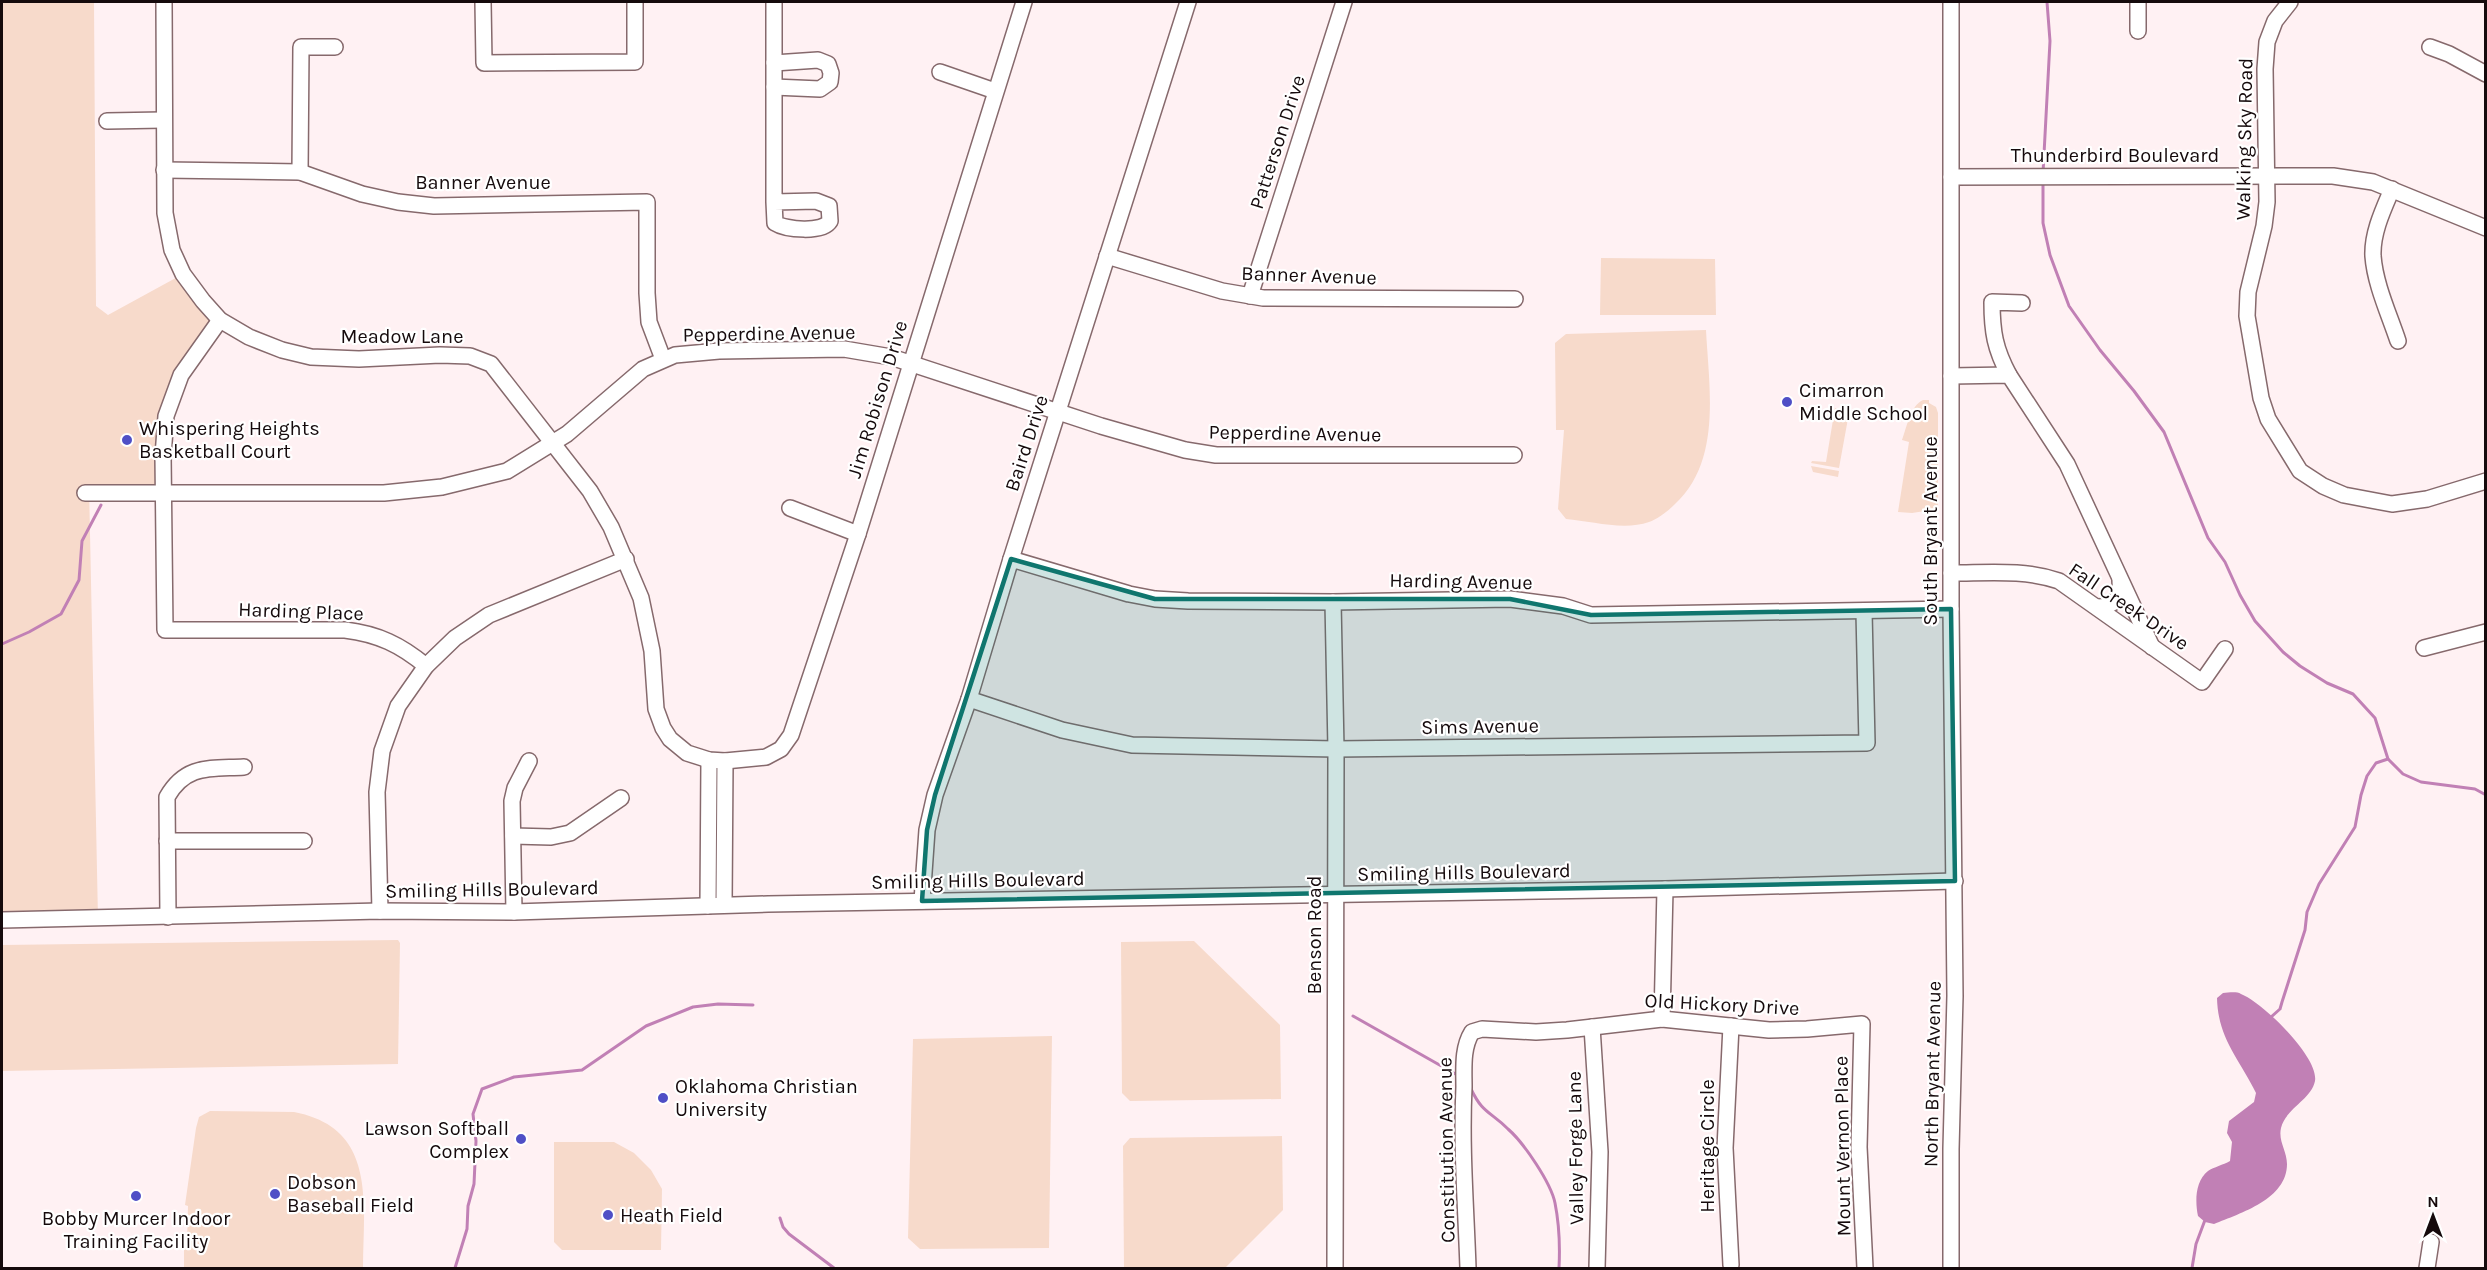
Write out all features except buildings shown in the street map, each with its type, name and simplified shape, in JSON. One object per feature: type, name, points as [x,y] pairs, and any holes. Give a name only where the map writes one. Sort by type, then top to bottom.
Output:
[{"type":"street","name":"Meadow Lane","points":[[164,2],[165,213],[172,250],[185,279],[220,320],[249,337],[282,350],[311,357],[359,359],[440,355],[470,356],[491,364],[590,491],[611,527],[641,598],[652,651],[656,709],[663,728],[678,747],[687,753],[717,760]]},
{"type":"street","points":[[483,2],[484,63],[635,62],[635,2]]},
{"type":"street","points":[[774,2],[774,202]]},
{"type":"street","name":"Jim Robison Drive","points":[[717,760],[766,757],[780,749],[792,735],[858,534],[1024,2]]},
{"type":"street","name":"Baird Drive","points":[[922,901],[927,830],[935,795],[969,699],[1011,559],[1188,2]]},
{"type":"street","name":"Patterson Drive","points":[[1250,296],[1344,2]]},
{"type":"street","name":"South Bryant Avenue","points":[[1951,2],[1951,609],[1955,881]]},
{"type":"street","points":[[2138,2],[2138,31]]},
{"type":"street","name":"Walking Sky Road","points":[[2289,2],[2276,21],[2267,42],[2265,69],[2267,202],[2264,226],[2252,272],[2247,316],[2261,398],[2268,419],[2300,471],[2323,486],[2344,495],[2392,504],[2427,499],[2486,481]]},
{"type":"street","points":[[300,172],[301,47],[335,47]]},
{"type":"street","points":[[2430,47],[2449,54],[2486,74]]},
{"type":"street","points":[[774,63],[818,60],[828,64],[831,73],[830,82],[820,88],[774,87]]},
{"type":"street","points":[[940,72],[995,92]]},
{"type":"street","points":[[106,121],[164,120]]},
{"type":"street","name":"Banner Avenue","points":[[164,170],[300,172],[362,194],[398,202],[434,206],[647,202],[646,292],[649,322],[663,359]]},
{"type":"street","name":"Thunderbird Boulevard","points":[[1951,177],[2333,176],[2356,178],[2391,189],[2486,228]]},
{"type":"street","points":[[2391,189],[2377,229],[2373,255],[2375,270],[2397,340]]},
{"type":"street","name":"Banner Avenue","points":[[1107,256],[1222,291],[1275,299],[1515,299]]},
{"type":"street","points":[[2022,303],[1992,302],[1994,338],[2000,359],[2067,464],[2152,647]]},
{"type":"street","points":[[164,492],[164,434],[168,403],[181,375],[220,320]]},
{"type":"street","name":"Pepperdine Avenue","points":[[85,493],[384,493],[442,488],[507,471],[553,444],[595,412],[632,377],[663,359],[688,353],[719,351],[844,349],[891,357],[1155,442],[1216,454],[1514,455]]},
{"type":"street","points":[[1951,376],[2009,375]]},
{"type":"street","name":"Harding Place","points":[[164,492],[165,630],[365,632],[385,638],[406,650],[426,666]]},
{"type":"street","points":[[790,508],[858,534]]},
{"type":"street","points":[[380,911],[377,792],[382,751],[398,706],[426,666],[454,638],[489,615],[626,559]]},
{"type":"street","name":"Harding Avenue","points":[[1011,559],[1129,594],[1155,599],[1188,601],[1333,602],[1510,599],[1563,606],[1591,615],[1951,609]]},
{"type":"street","name":"Fall Creek Drive","points":[[1952,573],[2021,572],[2042,575],[2059,581],[2202,682],[2225,650]]},
{"type":"street","points":[[2098,607],[2107,607],[2120,596],[2119,578]]},
{"type":"street","name":"Benson Road","points":[[1333,602],[1336,749],[1335,1269]]},
{"type":"street","name":"Sims Avenue","points":[[969,699],[1062,730],[1132,745],[1336,749],[1867,742],[1864,612]]},
{"type":"street","points":[[2424,648],[2486,632]]},
{"type":"street","points":[[717,760],[724,905]]},
{"type":"street","points":[[708,906],[717,760]]},
{"type":"street","points":[[514,912],[513,794],[529,761]]},
{"type":"street","points":[[168,917],[167,797],[174,784],[198,769],[244,767]]},
{"type":"street","points":[[513,836],[551,837],[570,833],[621,798]]},
{"type":"street","points":[[166,840],[304,840]]},
{"type":"street","name":"Smiling Hills Boulevard","points":[[2,920],[380,911],[514,912],[922,901],[1335,896],[1955,881]]},
{"type":"street","name":"North Bryant Avenue","points":[[1951,1269],[1955,881]]},
{"type":"street","points":[[1662,1019],[1665,889]]},
{"type":"street","name":"Old Hickory Drive","points":[[1472,1032],[1482,1029],[1536,1032],[1662,1019],[1779,1030],[1862,1024]]},
{"type":"street","name":"Mount Vernon Place","points":[[1862,1024],[1859,1147],[1866,1269]]},
{"type":"street","name":"Heritage Circle","points":[[1731,1026],[1725,1148],[1731,1265]]},
{"type":"street","name":"Valley Forge Lane","points":[[1592,1027],[1600,1152],[1597,1269]]},
{"type":"street","name":"Constitution Avenue","points":[[1468,1269],[1462,1152],[1466,1047],[1472,1032]]},
{"type":"street","points":[[2427,1269],[2431,1242]]},
{"type":"highlighted area","points":[[1011,559],[1155,599],[1510,599],[1591,615],[1951,609],[1955,881],[922,901],[927,830],[935,795]]},
{"type":"shaded area","points":[[2,2],[94,2],[96,306],[108,315],[183,274],[220,320],[174,389],[164,484],[89,485],[98,918],[2,919]]},
{"type":"shaded area","points":[[1601,258],[1715,259],[1716,315],[1600,315]]},
{"type":"shaded area","points":[[1706,330],[1709,423],[1700,467],[1690,487],[1659,517],[1639,525],[1618,526],[1566,519],[1558,509],[1564,430],[1556,430],[1555,343],[1566,334]]},
{"type":"shaded area","points":[[1923,400],[1929,400],[1938,413],[1938,509],[1912,513],[1898,512],[1909,442],[1902,440],[1912,412]]},
{"type":"shaded area","points":[[1835,408],[1847,410],[1849,413],[1839,468],[1811,463],[1812,461],[1826,462]]},
{"type":"shaded area","points":[[1811,466],[1839,471],[1838,477],[1813,472]]},
{"type":"shaded area","points":[[398,940],[400,943],[398,1064],[2,1071],[2,945]]},
{"type":"shaded area","points":[[1194,941],[1280,1025],[1281,1099],[1130,1101],[1122,1093],[1121,942]]},
{"type":"shaded area","points":[[2223,993],[2241,994],[2275,1019],[2308,1058],[2314,1071],[2315,1081],[2309,1094],[2288,1115],[2281,1128],[2287,1164],[2285,1176],[2279,1187],[2261,1203],[2214,1224],[2205,1222],[2198,1216],[2196,1198],[2198,1186],[2208,1171],[2230,1161],[2232,1142],[2227,1133],[2229,1121],[2254,1102],[2256,1093],[2230,1048],[2221,1025],[2217,998]]},
{"type":"shaded area","points":[[1052,1036],[1049,1248],[920,1249],[908,1238],[913,1039]]},
{"type":"shaded area","name":"Dobson Baseball Field","points":[[210,1111],[294,1112],[321,1121],[340,1134],[353,1152],[360,1172],[364,1219],[363,1268],[184,1268],[188,1206],[185,1205],[196,1128],[199,1117]]},
{"type":"shaded area","points":[[1282,1136],[1283,1210],[1225,1268],[1124,1268],[1123,1146],[1130,1138]]},
{"type":"shaded area","name":"Heath Field","points":[[554,1142],[614,1142],[634,1153],[651,1170],[662,1189],[661,1250],[562,1250],[554,1242]]},
{"type":"waterway","points":[[2043,173],[2050,41],[2047,2]]},
{"type":"waterway","points":[[2043,183],[2043,223],[2050,255],[2069,306],[2164,432],[2208,538],[2225,562],[2255,621],[2283,652],[2300,666],[2327,683],[2353,694],[2375,718],[2388,759],[2403,774],[2421,782],[2475,789],[2486,795]]},
{"type":"waterway","points":[[2,644],[61,614],[79,580],[82,541],[101,505]]},
{"type":"waterway","points":[[2271,1017],[2280,1009],[2305,930],[2307,912],[2319,884],[2355,827],[2367,776],[2376,763],[2388,759]]},
{"type":"waterway","points":[[455,1268],[467,1229],[468,1206],[474,1184],[476,1141],[473,1114],[482,1089],[514,1077],[582,1070],[646,1026],[693,1007],[718,1004],[753,1005]]},
{"type":"waterway","points":[[1353,1016],[1459,1076]]},
{"type":"waterway","points":[[1471,1089],[1483,1108],[1502,1123],[1522,1144],[1548,1185],[1555,1203],[1559,1268]]},
{"type":"waterway","points":[[780,1218],[789,1234],[834,1268]]},
{"type":"waterway","points":[[2192,1268],[2196,1244],[2205,1220]]},
{"type":"place","name":"Cimarron Middle School","points":[[1787,402]]},
{"type":"place","name":"Whispering Heights Basketball Court","points":[[127,440]]},
{"type":"place","name":"Oklahoma Christian University","points":[[663,1098]]},
{"type":"place","name":"Lawson Softball Complex","points":[[521,1139]]},
{"type":"place","name":"Dobson Baseball Field","points":[[275,1194]]},
{"type":"place","name":"Bobby Murcer Indoor Training Facility","points":[[136,1196]]},
{"type":"place","name":"Heath Field","points":[[608,1215]]}]
